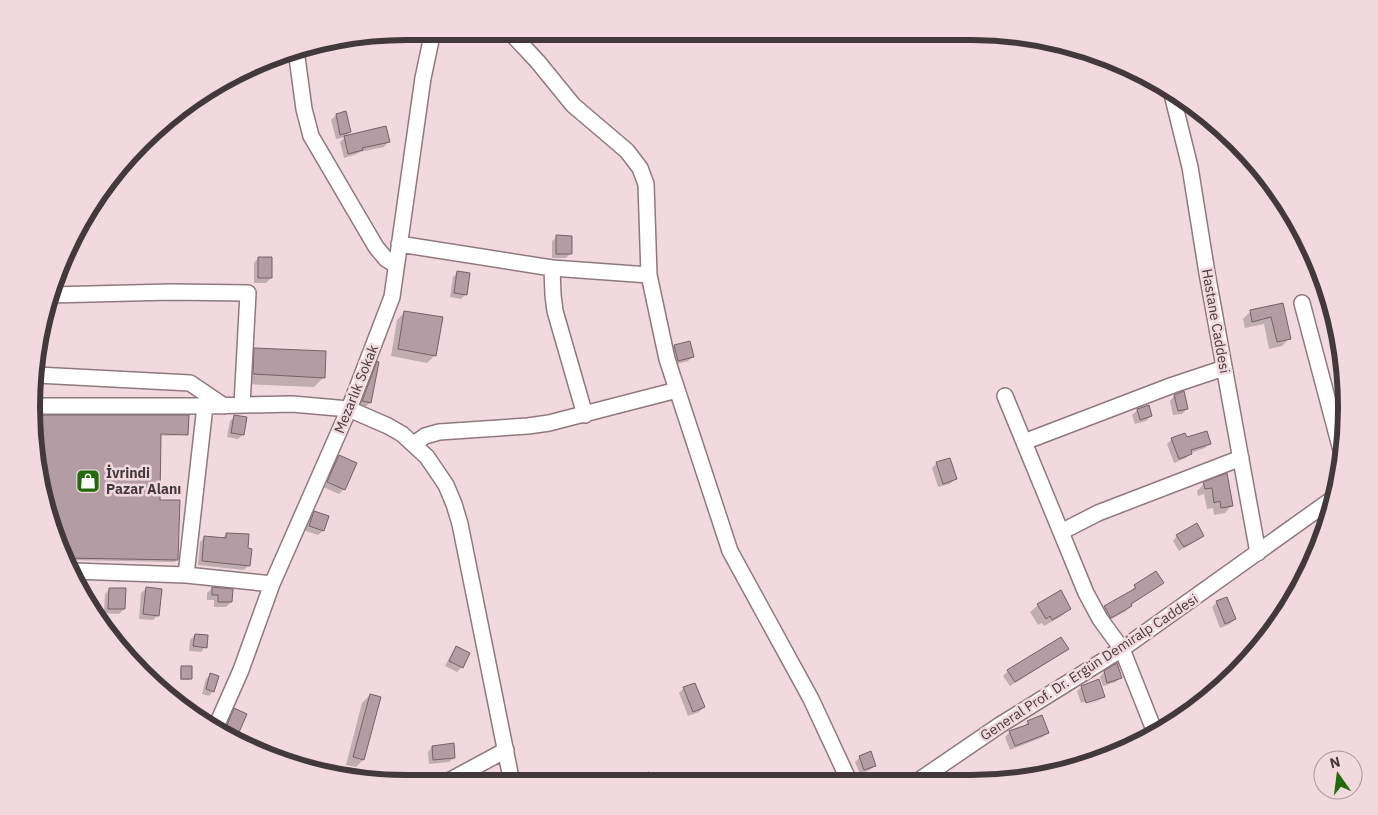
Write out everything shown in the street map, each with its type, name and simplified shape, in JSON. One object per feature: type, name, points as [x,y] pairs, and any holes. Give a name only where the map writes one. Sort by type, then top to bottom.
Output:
[{"type":"street","name":"Mezarlık Sokak","points":[[218,722],[241,670],[272,584],[349,409],[392,297],[423,78],[431,40]]},
{"type":"street","points":[[517,40],[573,105],[627,151],[640,168],[646,184],[649,275],[660,330],[677,390],[730,551],[811,699],[846,775]]},
{"type":"street","points":[[297,58],[304,109],[311,136],[376,247],[386,259],[396,265]]},
{"type":"street","name":"Hastane Caddesi","points":[[1174,101],[1190,168],[1258,553]]},
{"type":"street","points":[[399,244],[552,268],[649,275]]},
{"type":"street","points":[[552,268],[552,295],[555,311],[585,415]]},
{"type":"street","points":[[58,295],[171,292],[248,293],[242,406]]},
{"type":"street","points":[[1302,303],[1337,434]]},
{"type":"street","points":[[1024,442],[1173,385],[1224,368]]},
{"type":"street","points":[[42,375],[190,383],[224,406]]},
{"type":"street","points":[[414,444],[426,436],[440,432],[528,426],[585,415],[677,390]]},
{"type":"street","points":[[1006,396],[1093,606],[1110,634],[1122,649],[1153,727]]},
{"type":"street","points":[[40,406],[242,406],[292,404],[349,409],[402,434],[414,444],[438,471],[454,504],[460,524],[511,775]]},
{"type":"street","points":[[186,575],[206,406]]},
{"type":"street","points":[[1061,532],[1098,513],[1241,458]]},
{"type":"street","name":"General Prof. Dr. Ergün Demiralp Caddesi","points":[[927,775],[1000,725],[1122,649],[1325,505]]},
{"type":"street","points":[[79,571],[186,575],[272,584]]},
{"type":"street","points":[[460,775],[506,750]]},
{"type":"building","points":[[346,111],[351,132],[340,135],[336,114]]},
{"type":"building","points":[[386,126],[390,142],[362,148],[363,150],[348,154],[344,136]]},
{"type":"building","points":[[556,235],[572,236],[572,254],[556,254]]},
{"type":"building","points":[[258,257],[272,257],[272,278],[258,278]]},
{"type":"building","points":[[457,271],[470,273],[467,295],[454,293]]},
{"type":"building","points":[[1283,303],[1291,339],[1277,342],[1271,317],[1252,322],[1250,310]]},
{"type":"building","points":[[404,311],[443,317],[436,356],[398,349]]},
{"type":"building","points":[[690,341],[694,357],[678,361],[674,345]]},
{"type":"building","points":[[254,348],[326,351],[325,378],[253,374]]},
{"type":"building","points":[[377,361],[379,362],[371,403],[362,401]]},
{"type":"building","points":[[1184,391],[1188,409],[1178,411],[1174,395]]},
{"type":"building","points":[[1149,405],[1152,416],[1140,420],[1137,409]]},
{"type":"building","points":[[40,415],[189,415],[188,435],[161,434],[160,500],[180,500],[178,560],[73,558],[60,526],[47,479]]},
{"type":"building","points":[[234,415],[247,417],[244,435],[231,433]]},
{"type":"building","points":[[1207,431],[1211,444],[1191,450],[1192,454],[1179,459],[1171,438],[1185,433],[1187,437]]},
{"type":"building","points":[[339,455],[357,463],[345,490],[327,482]]},
{"type":"building","points":[[950,458],[957,479],[943,484],[936,462]]},
{"type":"building","points":[[1227,473],[1233,506],[1221,508],[1220,501],[1214,503],[1212,488],[1205,489],[1203,482]]},
{"type":"building","points":[[314,511],[329,516],[324,531],[309,526]]},
{"type":"building","points":[[1197,523],[1204,536],[1184,547],[1176,535]]},
{"type":"building","points":[[226,533],[249,534],[248,548],[252,549],[250,566],[202,561],[204,536],[226,538]]},
{"type":"building","points":[[1156,571],[1164,583],[1131,604],[1132,606],[1111,618],[1104,606],[1136,588],[1134,585]]},
{"type":"building","points":[[146,587],[162,589],[159,616],[143,614]]},
{"type":"building","points":[[212,587],[233,589],[232,602],[218,602],[218,595],[212,595]]},
{"type":"building","points":[[109,588],[126,588],[125,609],[108,609]]},
{"type":"building","points":[[1061,590],[1071,609],[1052,620],[1050,616],[1046,619],[1037,604]]},
{"type":"building","points":[[1227,597],[1236,619],[1225,624],[1216,601]]},
{"type":"building","points":[[195,634],[208,635],[207,648],[193,646]]},
{"type":"building","points":[[1061,637],[1069,649],[1015,682],[1007,670]]},
{"type":"building","points":[[456,646],[470,653],[463,668],[449,661]]},
{"type":"building","points":[[1117,663],[1122,678],[1107,683],[1104,671]]},
{"type":"building","points":[[181,666],[192,666],[192,679],[181,679]]},
{"type":"building","points":[[210,673],[219,676],[214,692],[206,689]]},
{"type":"building","points":[[1099,679],[1105,697],[1086,703],[1081,686]]},
{"type":"building","points":[[695,683],[705,707],[693,712],[683,687]]},
{"type":"building","points":[[370,694],[381,697],[364,760],[353,757]]},
{"type":"building","points":[[234,708],[247,714],[238,734],[226,727]]},
{"type":"building","points":[[1042,715],[1049,733],[1015,746],[1009,731],[1029,724],[1027,721]]},
{"type":"building","points":[[454,743],[455,758],[433,760],[432,746]]},
{"type":"building","points":[[871,751],[876,766],[864,770],[859,756]]},
{"type":"building","points":[[649,772],[650,775],[638,775]]},
{"type":"place","name":"İvrindi Pazar Alanı","points":[[88,481]]}]
